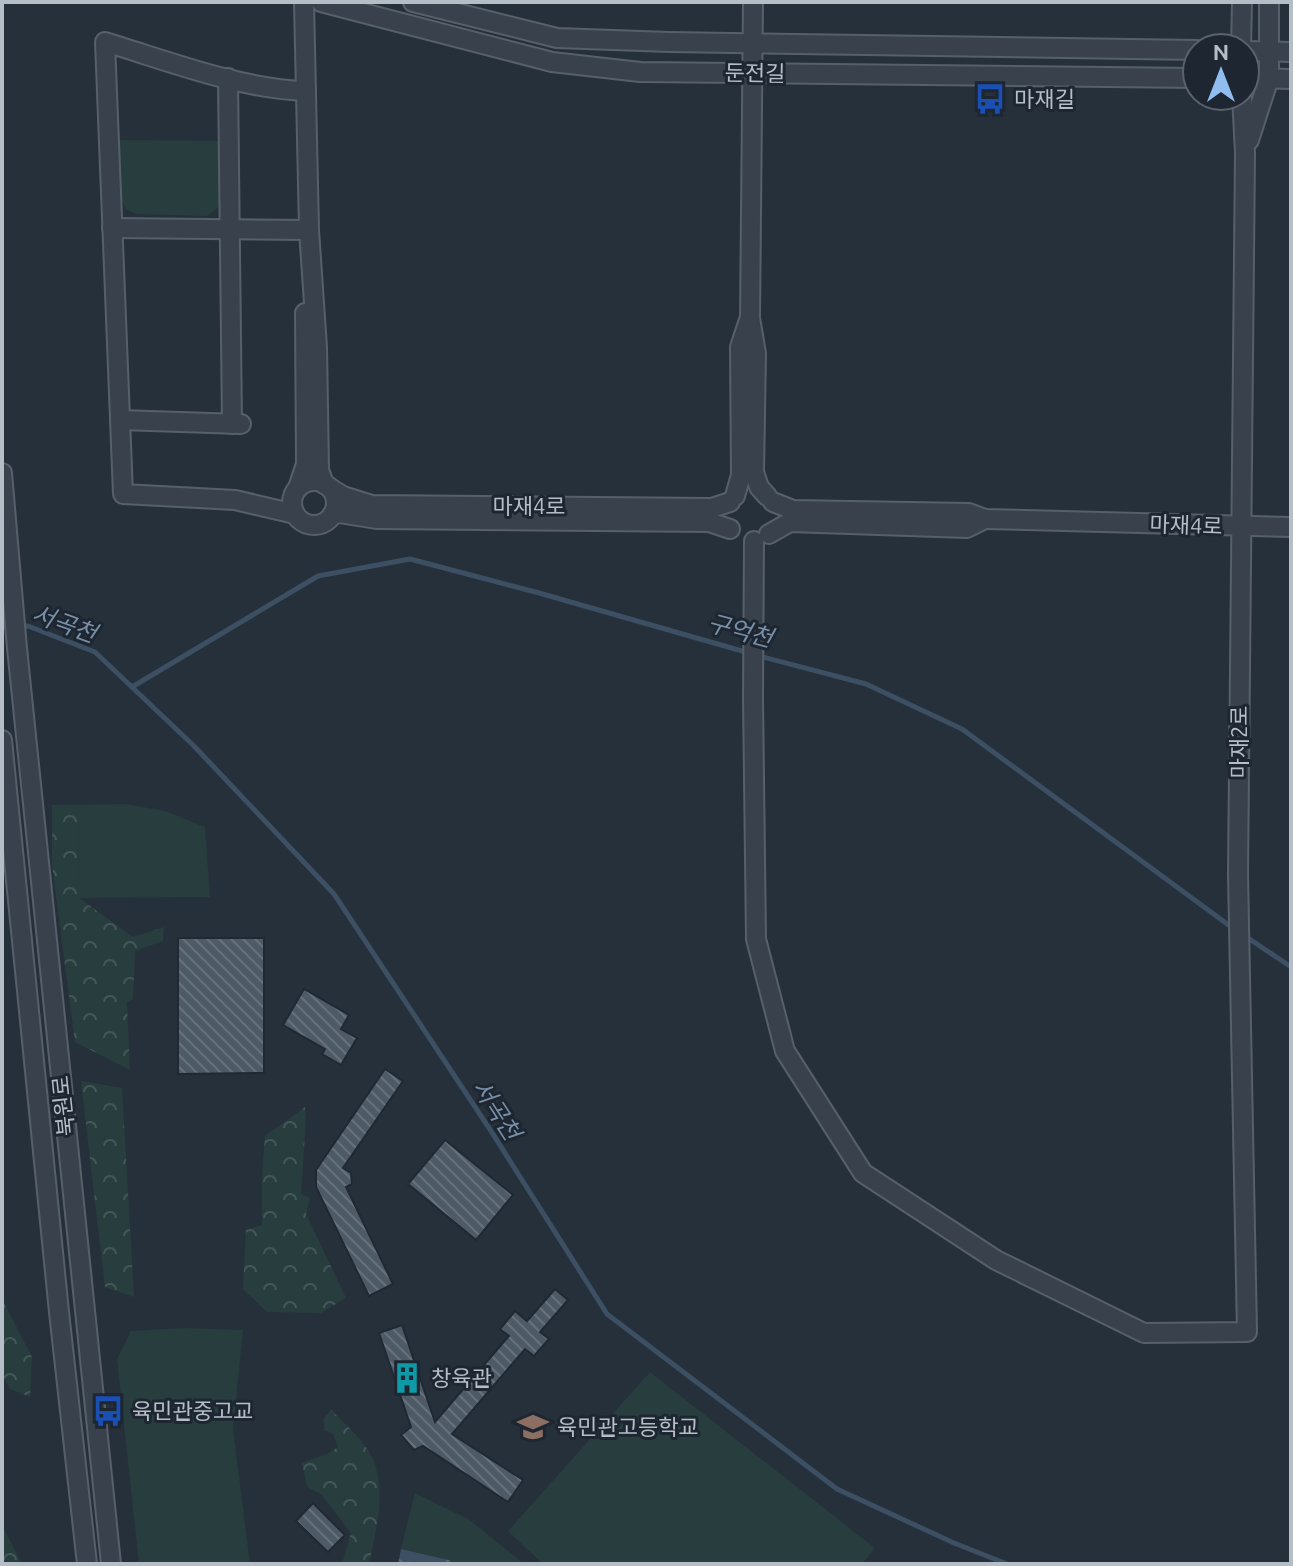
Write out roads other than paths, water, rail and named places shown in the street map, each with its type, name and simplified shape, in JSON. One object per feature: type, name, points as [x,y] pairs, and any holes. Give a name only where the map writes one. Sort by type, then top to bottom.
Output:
[{"type":"street","points":[[304,2],[319,470],[336,501],[332,515],[321,524],[313,525],[295,514],[235,500],[123,494],[105,42],[228,78],[284,90],[306,91]]},
{"type":"street","name":"둔전길","points":[[321,2],[552,62],[640,72],[1181,78]]},
{"type":"street","name":"둔전길","points":[[413,2],[557,38],[1181,50]]},
{"type":"street","points":[[750,318],[740,347],[741,475],[726,518],[738,538],[762,537],[777,518],[754,472],[756,353],[750,318],[753,2]]},
{"type":"street","points":[[1242,2],[1243,32]]},
{"type":"street","points":[[1245,153],[1269,78],[1269,2]]},
{"type":"street","points":[[1261,51],[1291,52]]},
{"type":"street","points":[[120,420],[238,424],[228,78]]},
{"type":"street","points":[[1261,78],[1291,79]]},
{"type":"street","points":[[1243,112],[1245,153]]},
{"type":"street","name":"마재2로","points":[[762,537],[754,609],[756,939],[785,1051],[863,1173],[996,1260],[1144,1333],[1247,1332],[1238,874],[1245,153]]},
{"type":"street","points":[[112,228],[309,230]]},
{"type":"street","points":[[295,514],[296,491],[306,464],[303,333],[309,230]]},
{"type":"street","name":"북원로","points":[[2,473],[7,552],[111,1564]]},
{"type":"street","points":[[235,500],[296,491],[310,482],[327,486]]},
{"type":"street","name":"마재4로","points":[[327,486],[343,496],[372,505],[712,508],[733,499]]},
{"type":"street","points":[[733,499],[751,491],[770,499]]},
{"type":"street","name":"마재4로","points":[[770,499],[793,510],[969,513],[985,519],[1291,527]]},
{"type":"street","name":"마재4로","points":[[332,515],[339,513],[377,519],[709,522],[730,529]]},
{"type":"street","name":"마재4로","points":[[762,537],[790,522],[967,528],[985,519]]},
{"type":"street","name":"북원로","points":[[3,750],[87,1564]]},
{"type":"street","points":[[59,1312],[83,1310]]},
{"type":"water","points":[[401,1549],[449,1560],[454,1564],[398,1564]]},
{"type":"waterway","name":"구억천","points":[[132,687],[318,576],[410,559],[749,653]]},
{"type":"waterway","name":"서곡천","points":[[2,627],[28,626],[95,652],[194,746],[334,894],[491,1131],[607,1314],[837,1489],[1007,1564]]},
{"type":"waterway","name":"구억천","points":[[759,656],[866,684],[962,729],[1234,929]]},
{"type":"waterway","name":"구억천","points":[[1245,936],[1291,967]]},
{"type":"place","name":"마재길","points":[[990,99]]},
{"type":"place","name":"창육관","points":[[407,1378]]},
{"type":"place","name":"육민관중고교","points":[[108,1411]]},
{"type":"place","name":"육민관고등학교","points":[[533,1427]]}]
